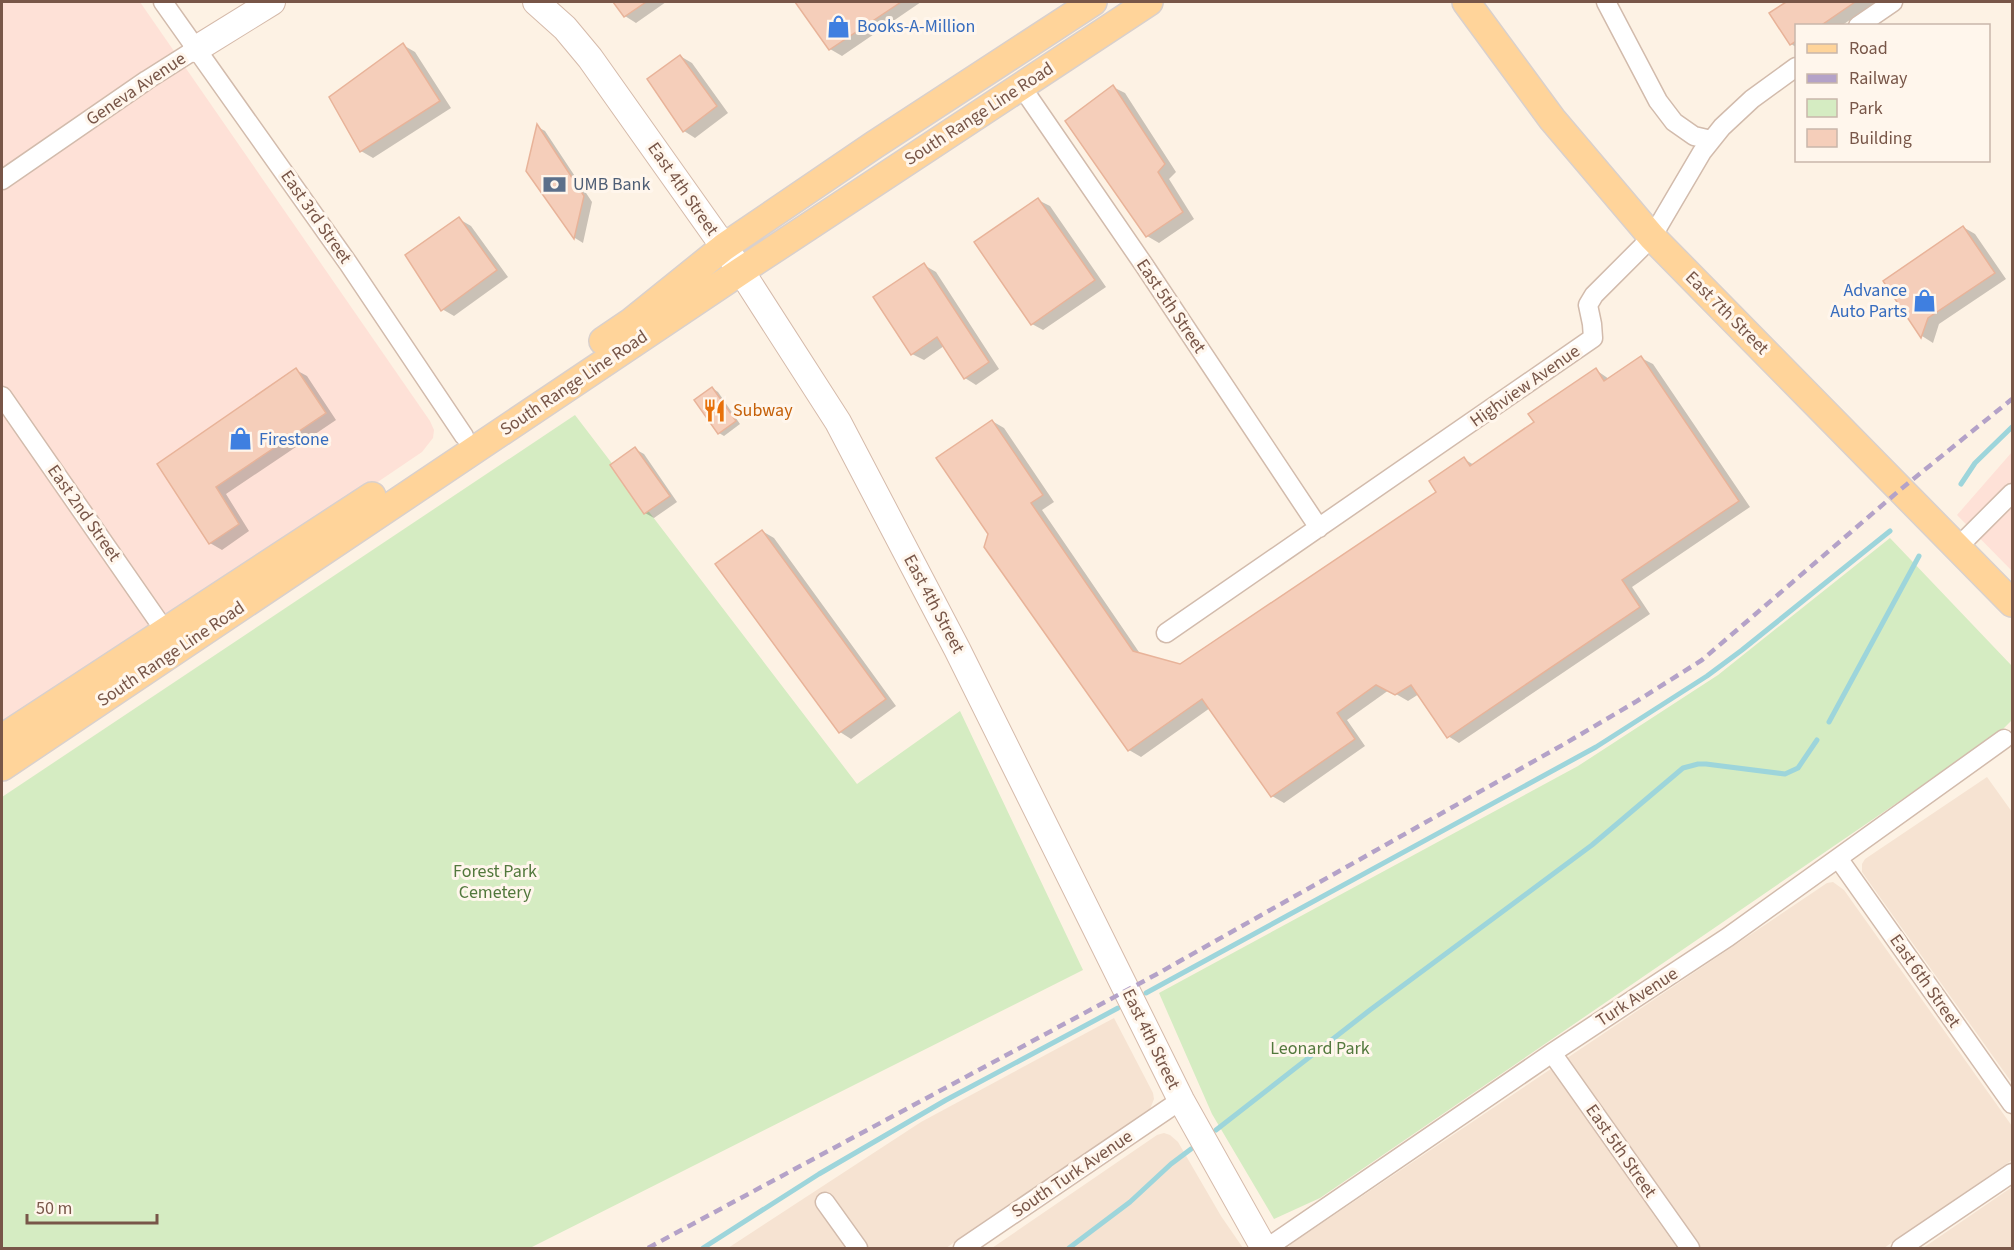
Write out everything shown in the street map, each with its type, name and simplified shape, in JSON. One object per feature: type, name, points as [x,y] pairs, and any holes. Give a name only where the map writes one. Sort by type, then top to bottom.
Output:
[{"type":"main road","name":"South Range Line Road","points":[[2,738],[464,436],[631,322],[724,247],[874,145],[1093,2]]},
{"type":"main road","name":"South Range Line Road","points":[[2,767],[741,271],[1149,2]]},
{"type":"main road","name":"East 7th Street","points":[[1468,2],[1552,119],[1652,237],[2013,603]]},
{"type":"street","name":"East 3rd Street","points":[[163,2],[348,263],[464,436]]},
{"type":"street","name":"Geneva Avenue","points":[[2,180],[147,80],[272,2]]},
{"type":"street","name":"East 4th Street","points":[[536,2],[565,28],[587,54],[724,247],[812,380],[849,443],[957,649],[1181,1100],[1265,1248]]},
{"type":"street","points":[[1606,2],[1658,102],[1674,122],[1694,136],[1711,140]]},
{"type":"street","points":[[1861,24],[1893,2]]},
{"type":"street","name":"Highview Avenue","points":[[1166,633],[1593,338],[1588,305],[1594,295],[1652,237],[1711,140],[1734,114],[1795,68]]},
{"type":"street","name":"East 5th Street","points":[[1021,86],[1144,265],[1319,528]]},
{"type":"street","name":"East 2nd Street","points":[[2,396],[165,631]]},
{"type":"street","points":[[1958,547],[2013,493]]},
{"type":"street","name":"Turk Avenue","points":[[1265,1248],[1552,1053],[1728,937],[2004,739]]},
{"type":"street","name":"East 6th Street","points":[[1838,858],[2013,1104]]},
{"type":"street","name":"East 5th Street","points":[[1552,1053],[1690,1248]]},
{"type":"street","name":"South Turk Avenue","points":[[963,1248],[1181,1100]]},
{"type":"street","points":[[1901,1248],[2013,1173]]},
{"type":"street","points":[[825,1203],[858,1248]]},
{"type":"shaded area","points":[[2,2],[140,2],[434,430],[433,438],[422,452],[53,702],[17,713],[2,722]]},
{"type":"shaded area","points":[[2012,452],[2012,571],[1957,515]]},
{"type":"shaded area","points":[[1987,777],[2012,812],[2012,1083],[1862,872],[1865,859]]},
{"type":"shaded area","points":[[1833,882],[1844,890],[2012,1126],[2012,1160],[1884,1248],[1698,1248],[1664,1201],[1650,1210],[1677,1248],[1288,1248],[1827,883]]},
{"type":"shaded area","points":[[1114,1018],[1153,1093],[1154,1099],[1150,1109],[946,1248],[728,1248],[921,1122]]},
{"type":"shaded area","points":[[1164,1133],[1178,1142],[1221,1216],[1243,1248],[992,1248],[1157,1135]]},
{"type":"shaded area","points":[[2012,1187],[2012,1248],[1923,1248]]},
{"type":"green space","name":"Forest Park Cemetery","points":[[575,415],[857,784],[960,711],[1083,970],[530,1248],[2,1248],[2,797]]},
{"type":"green space","name":"Leonard Park","points":[[1890,538],[2012,666],[2012,720],[1999,733],[1320,1198],[1274,1219],[1212,1114],[1159,993],[1578,766],[1718,675]]},
{"type":"building","points":[[613,2],[646,2],[624,17]]},
{"type":"building","name":"Books-A-Million","points":[[795,2],[901,2],[829,50]]},
{"type":"building","points":[[1786,2],[1855,2],[1823,24],[1795,24],[1795,42],[1790,45],[1769,13]]},
{"type":"building","points":[[403,43],[440,101],[360,152],[329,97]]},
{"type":"building","points":[[680,55],[717,106],[683,132],[647,79]]},
{"type":"building","points":[[1113,85],[1165,164],[1158,172],[1183,212],[1146,237],[1065,121]]},
{"type":"building","name":"UMB Bank","points":[[537,124],[584,196],[574,239],[526,171]]},
{"type":"building","points":[[1038,198],[1095,280],[1031,325],[974,242]]},
{"type":"building","points":[[459,217],[497,270],[441,311],[405,255]]},
{"type":"building","name":"Advance Auto Parts","points":[[1963,226],[1995,273],[1928,318],[1921,338],[1883,281]]},
{"type":"building","points":[[924,263],[989,362],[964,379],[937,337],[911,355],[873,297]]},
{"type":"building","points":[[1641,356],[1739,501],[1622,580],[1640,607],[1447,738],[1411,685],[1395,695],[1376,685],[1337,713],[1355,739],[1271,797],[1202,699],[1128,751],[984,547],[988,534],[936,458],[992,420],[1043,495],[1031,503],[1133,651],[1180,664],[1436,492],[1429,481],[1464,457],[1470,466],[1534,422],[1528,414],[1596,368],[1604,381]]},
{"type":"building","name":"Firestone","points":[[296,368],[326,413],[216,487],[239,524],[209,544],[157,464]]},
{"type":"building","name":"Subway","points":[[712,387],[736,421],[718,434],[694,400]]},
{"type":"building","points":[[635,447],[670,496],[644,514],[610,465]]},
{"type":"building","points":[[762,530],[886,699],[839,733],[715,564]]},
{"type":"waterway","points":[[1961,484],[1975,463],[2012,427]]},
{"type":"waterway","points":[[1146,993],[1596,747],[1707,676],[1890,531]]},
{"type":"waterway","points":[[1829,722],[1919,556]]},
{"type":"waterway","points":[[1216,1130],[1370,1010],[1592,845],[1683,768],[1706,764],[1785,774],[1798,768],[1817,740]]},
{"type":"waterway","points":[[703,1248],[819,1174],[946,1100],[1118,1008]]},
{"type":"waterway","points":[[1069,1248],[1130,1202],[1191,1149]]},
{"type":"railway","points":[[648,1248],[1157,974],[1637,701],[1702,660],[1901,489],[2012,399]]},
{"type":"place","name":"Books-A-Million","points":[[839,26]]},
{"type":"place","name":"UMB Bank","points":[[555,184]]},
{"type":"place","name":"Advance Auto Parts","points":[[1925,300]]},
{"type":"place","name":"Subway","points":[[715,410]]},
{"type":"place","name":"Firestone","points":[[241,439]]}]
